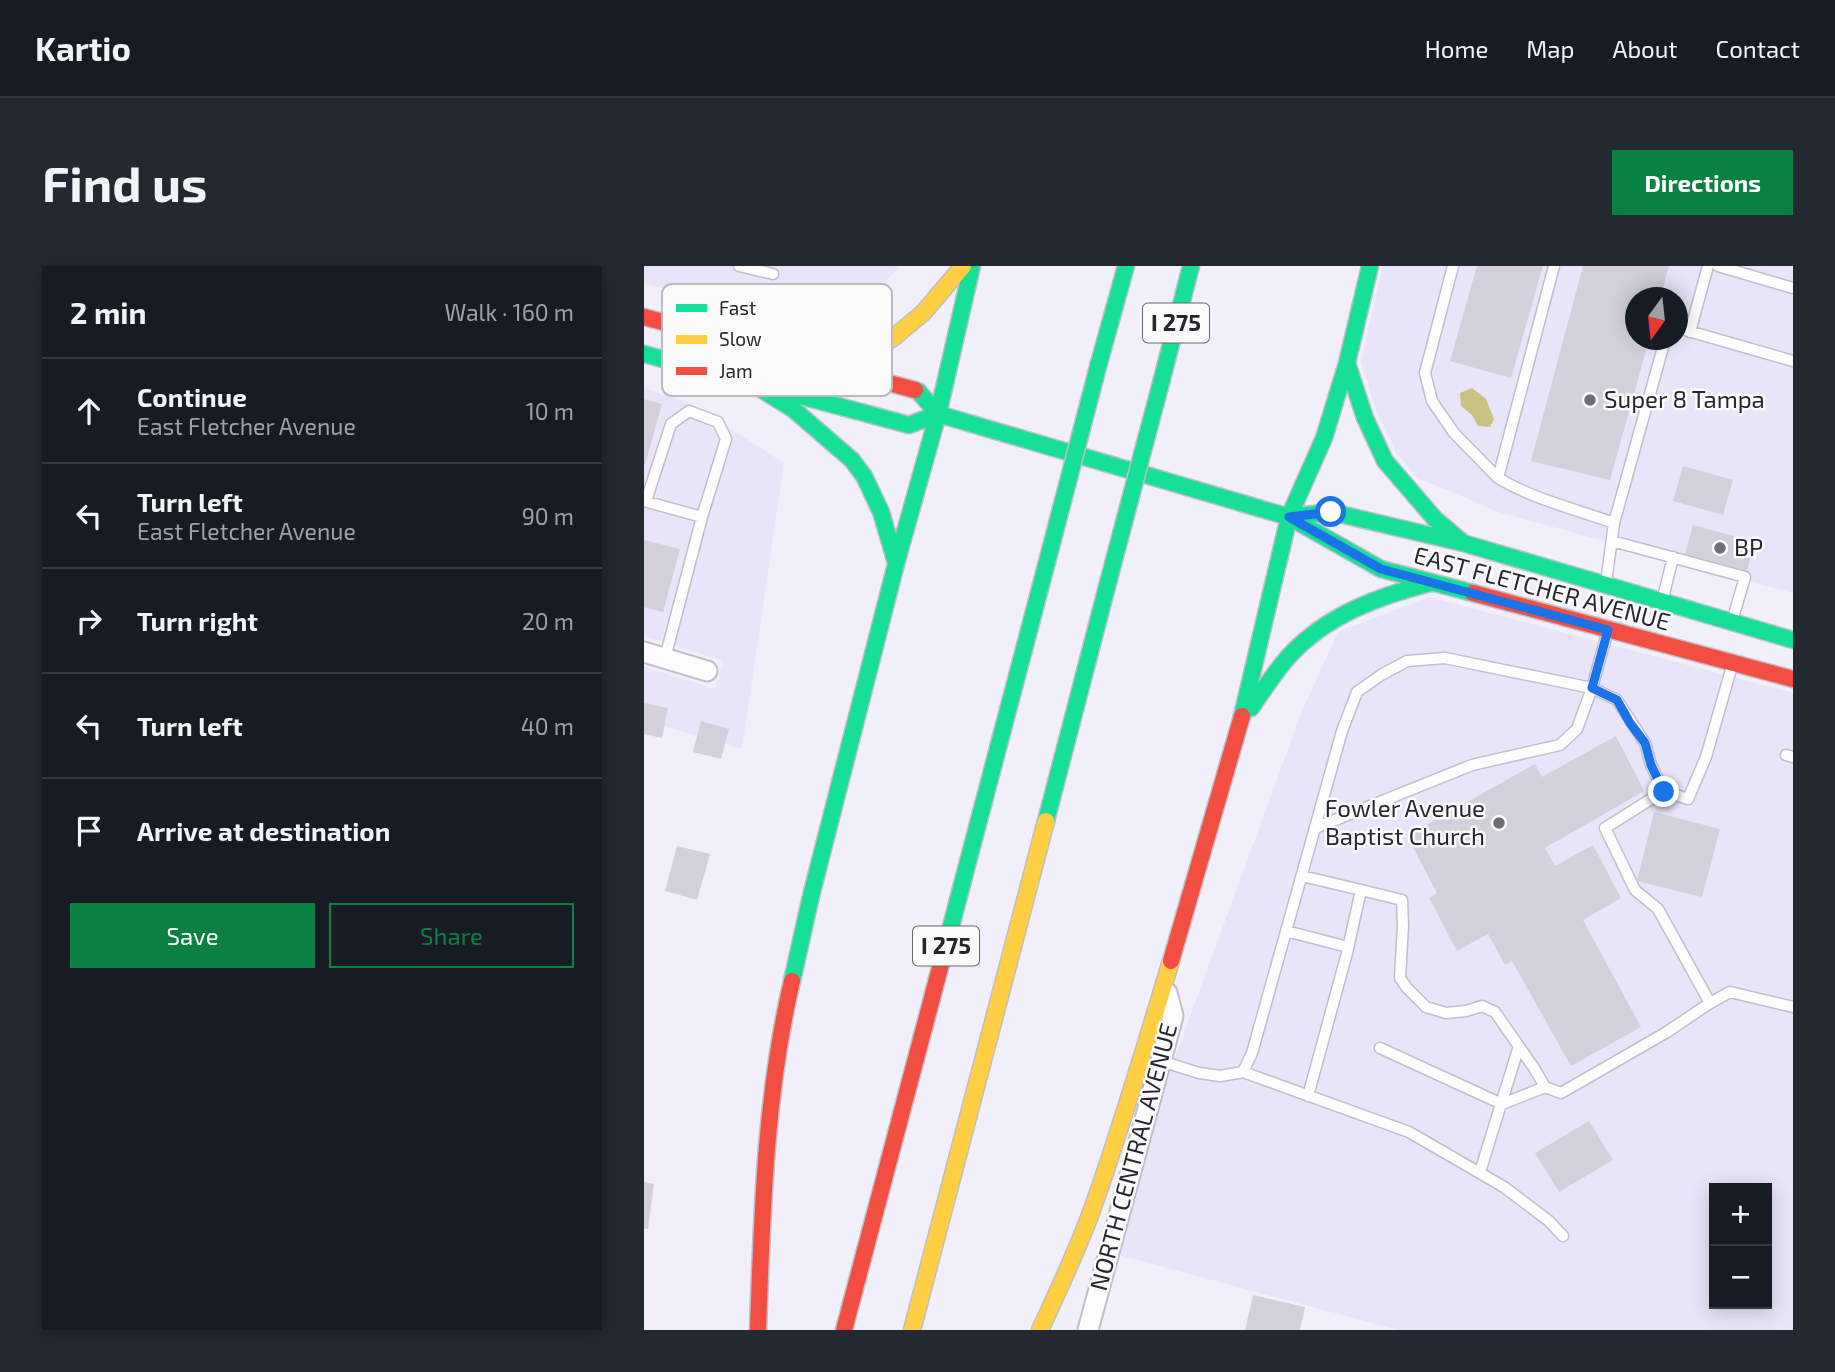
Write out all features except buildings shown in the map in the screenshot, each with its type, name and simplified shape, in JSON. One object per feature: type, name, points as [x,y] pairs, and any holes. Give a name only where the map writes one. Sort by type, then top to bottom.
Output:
[{"type":"main road","points":[[892,339],[923,313],[963,266]]},
{"type":"main road","points":[[758,1330],[762,1223],[771,1110],[786,1005],[808,908],[896,564],[938,414],[972,266]]},
{"type":"main road","name":"I 275","points":[[844,1330],[1126,266]]},
{"type":"main road","name":"I 275","points":[[912,1330],[1191,266]]},
{"type":"main road","points":[[1040,1330],[1093,1208],[1135,1078],[1240,724],[1289,517],[1324,438],[1347,363],[1370,266]]},
{"type":"main road","name":"EAST FLETCHER AVENUE","points":[[644,317],[662,322]]},
{"type":"main road","points":[[644,354],[662,359]]},
{"type":"main road","points":[[1347,363],[1365,418],[1385,461],[1435,519],[1463,543]]},
{"type":"main road","name":"EAST FLETCHER AVENUE","points":[[892,384],[918,391],[938,414],[1289,517],[1381,569],[1793,679]]},
{"type":"main road","points":[[772,396],[793,409],[852,460],[864,476],[881,512],[896,564]]},
{"type":"main road","points":[[803,396],[909,425],[938,414]]},
{"type":"main road","name":"EAST FLETCHER AVENUE","points":[[1289,517],[1331,512],[1463,543],[1793,640]]},
{"type":"main road","points":[[1240,724],[1290,655],[1322,625],[1371,599],[1430,583]]},
{"type":"street","points":[[644,652],[707,671]]},
{"type":"street","name":"NORTH CENTRAL AVENUE","points":[[1088,1330],[1173,1016],[1164,983]]},
{"type":"lane","points":[[739,266],[773,274]]},
{"type":"lane","points":[[1453,266],[1425,373],[1432,401],[1454,433],[1498,478],[1531,494],[1614,523]]},
{"type":"lane","points":[[1498,478],[1553,266]]},
{"type":"lane","points":[[1708,266],[1690,332],[1793,361]]},
{"type":"lane","points":[[1718,266],[1793,288]]},
{"type":"lane","points":[[1605,585],[1614,523],[1662,350]]},
{"type":"lane","points":[[665,658],[702,517],[726,439],[718,422],[689,411],[671,424],[645,501],[702,517]]},
{"type":"lane","points":[[1612,541],[1745,577],[1732,622]]},
{"type":"lane","points":[[1662,602],[1673,557]]},
{"type":"lane","points":[[1315,828],[1472,765],[1560,745],[1577,729],[1608,630]]},
{"type":"lane","points":[[1242,1072],[1252,1053],[1342,731],[1357,692],[1381,675],[1406,661],[1445,658],[1592,688],[1617,700],[1645,743],[1651,765],[1664,792]]},
{"type":"lane","points":[[1710,1003],[1658,909],[1635,890],[1605,828],[1664,792],[1688,799],[1706,757],[1733,663]]},
{"type":"lane","points":[[1302,876],[1402,900],[1401,978],[1406,988],[1426,1007],[1446,1013],[1482,1006],[1495,1012],[1545,1087],[1561,1093],[1730,992],[1793,1007]]},
{"type":"lane","points":[[1308,1096],[1361,890]]},
{"type":"lane","points":[[1286,931],[1348,947]]},
{"type":"lane","points":[[1480,1172],[1519,1046]]},
{"type":"lane","points":[[1380,1048],[1502,1104],[1545,1087]]},
{"type":"lane","points":[[1161,1061],[1209,1075],[1242,1072],[1409,1132],[1504,1186],[1549,1221],[1563,1236]]},
{"type":"shaded area","points":[[644,266],[901,266],[883,284],[662,284],[662,288],[644,283]]},
{"type":"shaded area","points":[[1383,266],[1793,266],[1793,593],[1495,511],[1418,479],[1396,452],[1377,412],[1361,362]]},
{"type":"shaded area","points":[[644,388],[690,403],[784,463],[742,749],[644,720],[644,667],[715,689],[724,661],[644,636]]},
{"type":"shaded area","points":[[1472,388],[1486,399],[1494,419],[1490,427],[1478,426],[1472,415],[1461,406],[1460,393]]},
{"type":"shaded area","points":[[1429,597],[1793,693],[1793,1330],[1398,1330],[1104,1251],[1302,711],[1338,632]]},
{"type":"traffic: fast","points":[[792,981],[811,896],[896,564],[938,414],[972,266]]},
{"type":"traffic: fast","points":[[1099,363],[1126,266]]},
{"type":"traffic: fast","points":[[1162,379],[1191,266]]},
{"type":"traffic: fast","points":[[1289,517],[1324,438],[1347,363],[1370,266]]},
{"type":"traffic: fast","points":[[644,354],[662,359]]},
{"type":"traffic: fast","points":[[1047,562],[1099,363]]},
{"type":"traffic: fast","points":[[1347,363],[1365,418],[1385,461],[1435,519],[1461,541]]},
{"type":"traffic: fast","points":[[1109,579],[1162,379]]},
{"type":"traffic: fast","points":[[915,390],[938,414],[1289,517],[1381,569],[1473,593]]},
{"type":"traffic: fast","points":[[772,396],[793,409],[852,460],[864,476],[881,512],[896,563]]},
{"type":"traffic: fast","points":[[801,396],[909,425],[938,414]]},
{"type":"traffic: fast","points":[[1289,517],[1331,512],[1463,543],[1793,640]]},
{"type":"traffic: fast","points":[[1242,716],[1289,517]]},
{"type":"traffic: fast","points":[[945,949],[1047,562]]},
{"type":"traffic: fast","points":[[1046,821],[1109,579]]},
{"type":"traffic: fast","points":[[1251,708],[1289,656],[1320,629],[1372,601],[1430,583]]},
{"type":"traffic: slow","points":[[892,339],[923,313],[963,266]]},
{"type":"traffic: slow","points":[[912,1330],[1046,821]]},
{"type":"traffic: slow","points":[[1040,1330],[1093,1207],[1171,961]]},
{"type":"traffic: jam","points":[[644,317],[662,322]]},
{"type":"traffic: jam","points":[[892,384],[915,390]]},
{"type":"traffic: jam","points":[[1473,593],[1793,679]]},
{"type":"traffic: jam","points":[[1171,961],[1242,716]]},
{"type":"traffic: jam","points":[[844,1330],[945,949]]},
{"type":"traffic: jam","points":[[758,1330],[763,1199],[770,1111],[792,981]]},
{"type":"place","name":"Super 8 Tampa","points":[[1590,400]]},
{"type":"place","name":"BP","points":[[1720,548]]},
{"type":"place","name":"Fowler Avenue Baptist Church","points":[[1499,823]]},
{"type":"route","points":[[1331,512],[1289,517],[1381,569],[1608,630],[1592,688],[1617,700],[1645,743],[1651,765],[1664,792]]}]
